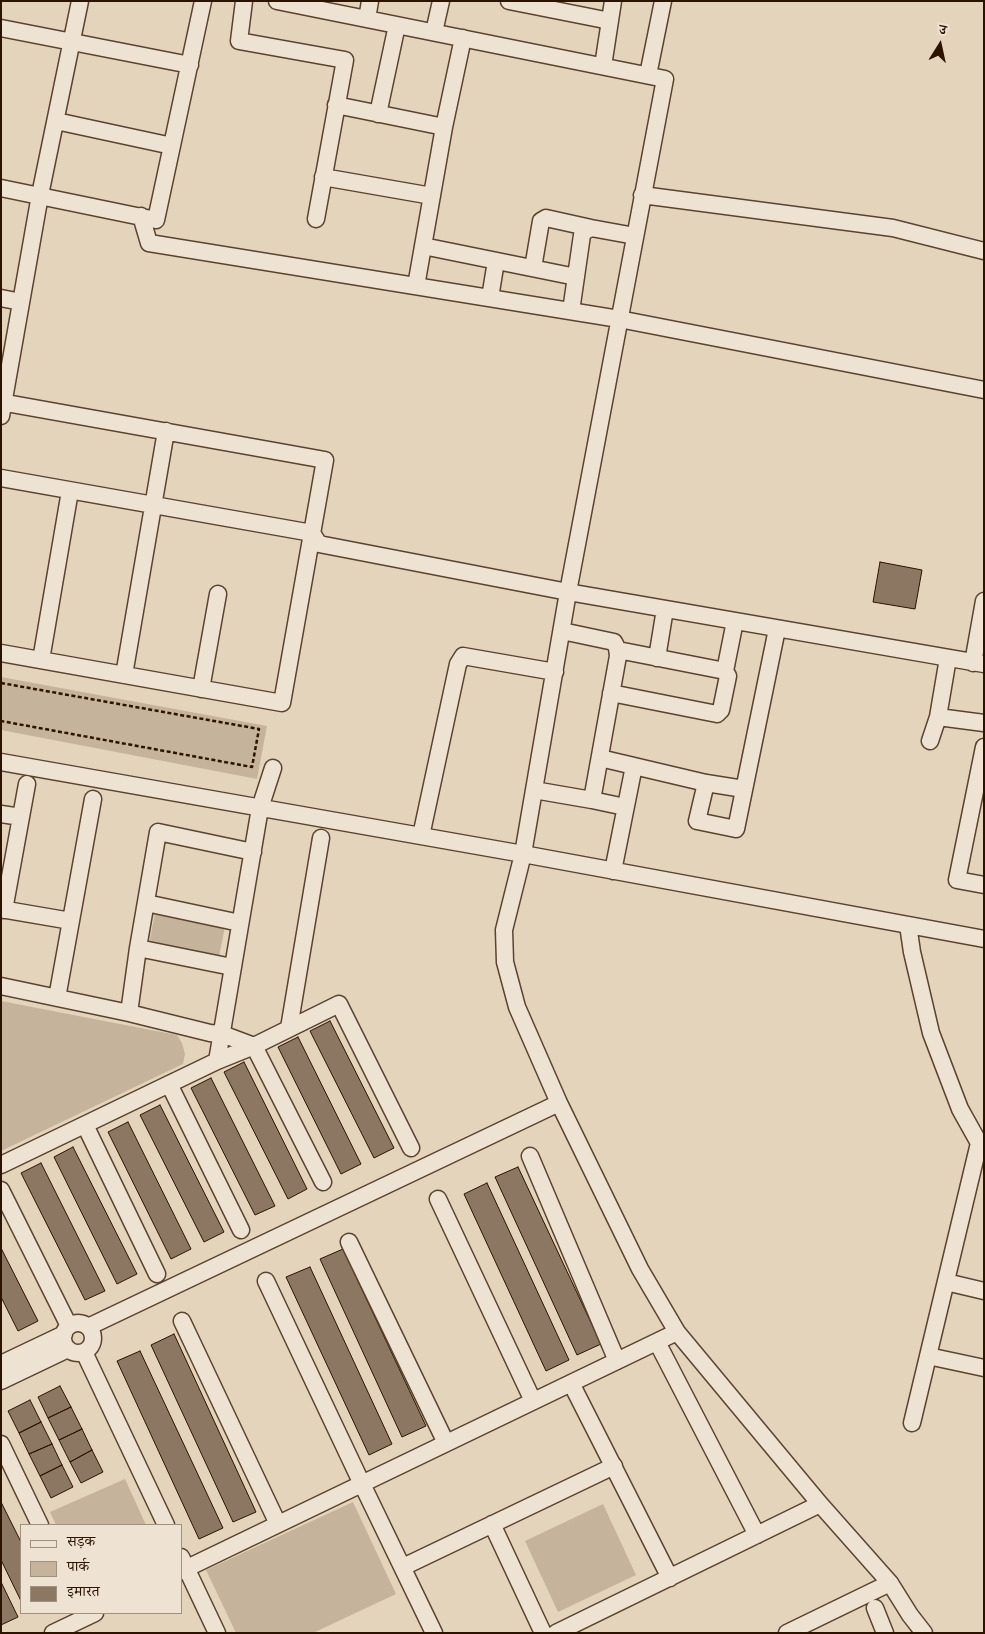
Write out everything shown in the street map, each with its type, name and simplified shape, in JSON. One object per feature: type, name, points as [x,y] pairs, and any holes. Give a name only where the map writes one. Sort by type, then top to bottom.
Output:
[{"type":"street","points":[[1,653],[282,703],[325,460],[2,406],[40,195],[80,1]]},
{"type":"street","points":[[1,188],[156,220],[203,1]]},
{"type":"street","points":[[244,1],[239,41],[345,60],[316,219]]},
{"type":"street","points":[[278,1],[664,78],[568,592],[523,854],[504,930],[505,962],[517,1007],[560,1103],[640,1269],[677,1332],[820,1504],[890,1583],[924,1633]]},
{"type":"street","points":[[367,19],[370,1]]},
{"type":"street","points":[[434,32],[441,1]]},
{"type":"street","points":[[509,1],[560,6],[610,21]]},
{"type":"street","points":[[603,66],[614,1]]},
{"type":"street","points":[[648,75],[663,1]]},
{"type":"street","points":[[378,114],[397,25]]},
{"type":"street","points":[[1,28],[190,65]]},
{"type":"street","points":[[416,286],[444,127],[463,38]]},
{"type":"street","points":[[336,105],[444,127]]},
{"type":"street","points":[[56,122],[172,146]]},
{"type":"street","points":[[323,177],[432,196]]},
{"type":"street","points":[[642,195],[893,228],[984,251]]},
{"type":"street","points":[[141,216],[149,243],[619,319],[984,390]]},
{"type":"street","points":[[533,268],[541,221],[546,218],[635,236]]},
{"type":"street","points":[[571,311],[582,236],[585,231],[591,228]]},
{"type":"street","points":[[423,246],[576,277]]},
{"type":"street","points":[[490,298],[496,261]]},
{"type":"street","points":[[1,298],[21,302]]},
{"type":"street","points":[[124,675],[166,432]]},
{"type":"street","points":[[1,478],[312,534],[319,544],[568,592],[978,663],[984,601]]},
{"type":"street","points":[[41,660],[70,491]]},
{"type":"street","points":[[201,689],[218,594]]},
{"type":"street","points":[[657,658],[665,609]]},
{"type":"street","points":[[611,693],[717,714],[721,710],[728,676],[725,671],[735,621]]},
{"type":"street","points":[[706,783],[697,821],[736,829],[777,628]]},
{"type":"street","points":[[562,632],[614,642],[618,650],[592,800]]},
{"type":"street","points":[[618,650],[725,671]]},
{"type":"street","points":[[421,836],[458,664],[463,656],[555,672]]},
{"type":"street","points":[[930,741],[938,717],[948,658]]},
{"type":"street","points":[[938,717],[984,723]]},
{"type":"street","points":[[984,746],[957,880],[984,885]]},
{"type":"street","points":[[600,758],[706,783],[744,789]]},
{"type":"street","points":[[1,762],[523,854],[984,939]]},
{"type":"street","points":[[613,871],[634,766]]},
{"type":"street","points":[[217,1061],[260,808],[273,768]]},
{"type":"street","points":[[27,784],[3,909],[71,920]]},
{"type":"street","points":[[534,790],[625,808]]},
{"type":"street","points":[[57,998],[92,799]]},
{"type":"street","points":[[1,814],[21,817]]},
{"type":"street","points":[[129,1013],[158,832],[253,852]]},
{"type":"street","points":[[289,1028],[321,838]]},
{"type":"street","points":[[146,903],[240,923]]},
{"type":"street","points":[[908,925],[912,952],[931,1033],[960,1109],[981,1144],[912,1423]]},
{"type":"street","points":[[138,948],[232,967]]},
{"type":"street","points":[[1,986],[129,1013],[210,1033],[222,1034],[254,1046],[323,1182]]},
{"type":"street","points":[[1,1165],[339,1004],[411,1148]]},
{"type":"street","points":[[170,1084],[241,1230]]},
{"type":"street","points":[[88,1327],[560,1103]]},
{"type":"street","points":[[85,1125],[157,1274]]},
{"type":"street","points":[[530,1156],[617,1361]]},
{"type":"street","points":[[1,1190],[71,1340],[165,1524]]},
{"type":"street","points":[[438,1200],[533,1401]]},
{"type":"street","points":[[349,1242],[446,1443]]},
{"type":"street","points":[[266,1281],[434,1633]]},
{"type":"street","points":[[946,1282],[984,1291]]},
{"type":"street","points":[[182,1321],[278,1524]]},
{"type":"street","points":[[1,1364],[71,1340],[89,1348],[93,1338],[92,1332],[88,1327],[76,1323],[71,1340],[1,1381]]},
{"type":"street","points":[[217,1633],[183,1566],[278,1524],[677,1332]]},
{"type":"street","points":[[657,1342],[757,1535]]},
{"type":"street","points":[[928,1356],[984,1368]]},
{"type":"street","points":[[571,1383],[670,1578]]},
{"type":"street","points":[[1,1444],[40,1524]]},
{"type":"street","points":[[403,1567],[614,1466]]},
{"type":"street","points":[[556,1633],[820,1504]]},
{"type":"street","points":[[492,1524],[542,1633]]},
{"type":"street","points":[[787,1633],[890,1583]]},
{"type":"street","points":[[875,1608],[885,1633]]},
{"type":"street","points":[[53,1633],[87,1614]]},
{"type":"path","points":[[1,683],[259,729],[252,767],[1,721]]},
{"type":"green space","points":[[1,677],[267,726],[257,779],[1,730]]},
{"type":"green space","points":[[155,913],[225,926],[219,957],[149,944]]},
{"type":"green space","points":[[1,1001],[177,1035],[182,1043],[185,1054],[183,1064],[1,1151]]},
{"type":"green space","points":[[125,1479],[146,1524],[56,1524],[50,1512]]},
{"type":"green space","points":[[353,1502],[396,1594],[313,1633],[236,1633],[206,1570]]},
{"type":"green space","points":[[603,1504],[636,1575],[558,1612],[525,1541]]},
{"type":"building","points":[[880,562],[922,570],[915,609],[873,602]]},
{"type":"building","points":[[330,1021],[394,1148],[374,1158],[310,1031]]},
{"type":"building","points":[[298,1037],[361,1164],[341,1174],[278,1047]]},
{"type":"building","points":[[244,1062],[307,1189],[288,1199],[224,1072]]},
{"type":"building","points":[[211,1078],[275,1206],[255,1215],[191,1088]]},
{"type":"building","points":[[160,1105],[224,1232],[204,1242],[140,1115]]},
{"type":"building","points":[[128,1122],[191,1249],[171,1259],[108,1132]]},
{"type":"building","points":[[73,1147],[137,1274],[117,1284],[54,1157]]},
{"type":"building","points":[[41,1163],[105,1291],[85,1300],[21,1173]]},
{"type":"building","points":[[518,1167],[601,1344],[577,1355],[495,1177]]},
{"type":"building","points":[[487,1183],[569,1360],[546,1371],[464,1194]]},
{"type":"building","points":[[1,1248],[38,1321],[18,1331],[1,1297]]},
{"type":"building","points":[[343,1249],[426,1426],[402,1437],[320,1259]]},
{"type":"building","points":[[310,1267],[392,1444],[369,1455],[286,1277]]},
{"type":"building","points":[[174,1334],[256,1512],[233,1522],[151,1345]]},
{"type":"building","points":[[140,1351],[223,1528],[199,1539],[117,1361]]},
{"type":"building","points":[[60,1386],[71,1407],[48,1418],[38,1397]]},
{"type":"building","points":[[30,1400],[41,1422],[19,1433],[8,1411]]},
{"type":"building","points":[[71,1407],[82,1429],[59,1440],[48,1418]]},
{"type":"building","points":[[41,1422],[52,1444],[29,1454],[19,1433]]},
{"type":"building","points":[[82,1429],[92,1450],[70,1462],[59,1440]]},
{"type":"building","points":[[52,1444],[62,1465],[40,1476],[29,1454]]},
{"type":"building","points":[[92,1450],[103,1472],[81,1483],[70,1462]]},
{"type":"building","points":[[62,1465],[73,1487],[51,1498],[40,1476]]},
{"type":"building","points":[[1,1502],[20,1540],[20,1599],[1,1560]]},
{"type":"building","points":[[1,1582],[18,1617],[1,1625]]}]
